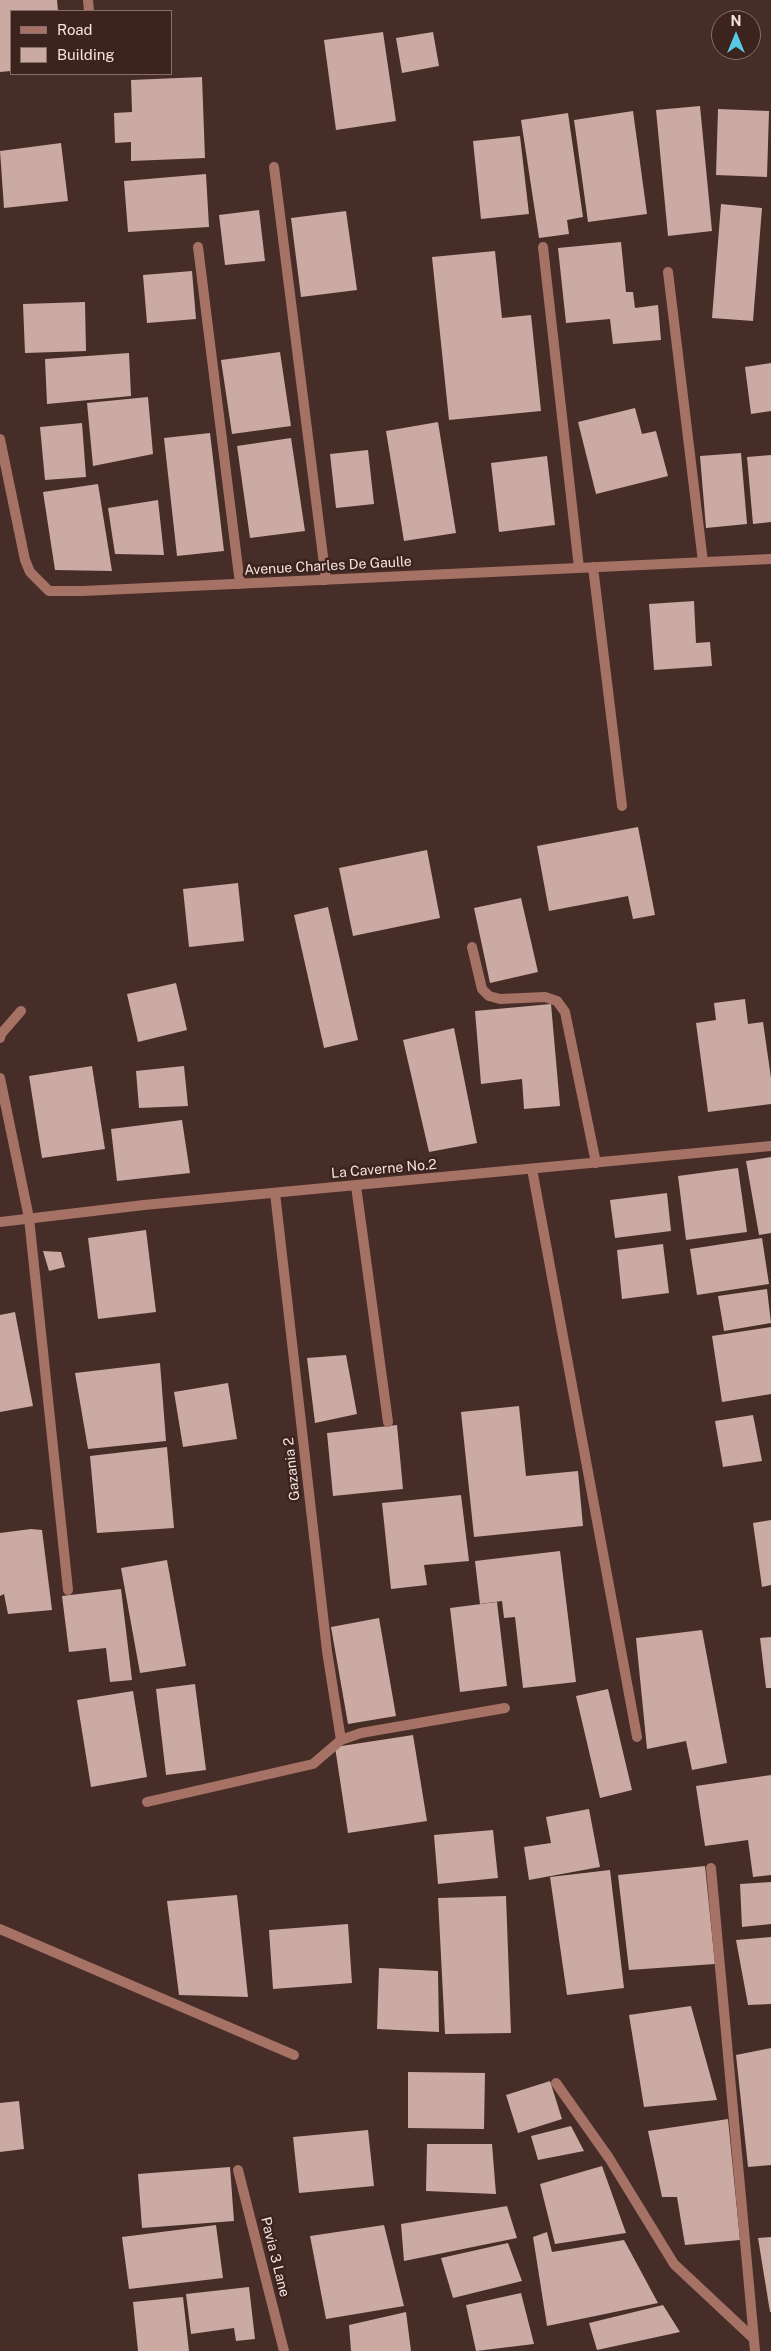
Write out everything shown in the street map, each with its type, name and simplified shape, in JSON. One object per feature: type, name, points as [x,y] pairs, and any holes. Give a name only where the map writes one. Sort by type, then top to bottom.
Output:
[{"type":"street","points":[[274,167],[326,580]]},
{"type":"street","points":[[198,246],[240,584]]},
{"type":"street","points":[[543,247],[580,568]]},
{"type":"street","points":[[668,272],[703,562]]},
{"type":"street","name":"Avenue Charles De Gaulle","points":[[0,439],[26,560],[30,572],[49,591],[83,591],[771,559]]},
{"type":"street","points":[[593,567],[622,806]]},
{"type":"street","points":[[472,947],[482,989],[489,996],[500,999],[545,997],[557,1000],[565,1012],[596,1163]]},
{"type":"street","points":[[0,1038],[21,1011]]},
{"type":"street","points":[[0,1078],[29,1218],[68,1590]]},
{"type":"street","name":"La Caverne No.2","points":[[0,1222],[275,1193],[771,1146]]},
{"type":"street","points":[[532,1169],[637,1737]]},
{"type":"street","points":[[356,1186],[388,1422]]},
{"type":"street","name":"Gazania 2","points":[[275,1193],[327,1651],[341,1740]]},
{"type":"street","points":[[147,1802],[313,1764],[341,1740],[361,1733],[505,1708]]},
{"type":"street","points":[[711,1868],[755,2351]]},
{"type":"street","points":[[0,1929],[294,2055]]},
{"type":"street","points":[[556,2083],[609,2158],[674,2264],[753,2338]]},
{"type":"street","name":"Pavia 3 Lane","points":[[238,2170],[284,2351]]},
{"type":"building","points":[[0,0],[57,0],[58,10],[10,10],[10,71],[0,72]]},
{"type":"building","points":[[383,32],[396,121],[336,130],[324,40]]},
{"type":"building","points":[[433,32],[439,66],[402,73],[396,38]]},
{"type":"building","points":[[202,77],[205,158],[131,161],[131,142],[115,143],[114,113],[132,112],[131,80]]},
{"type":"building","points":[[700,106],[712,231],[668,236],[656,110]]},
{"type":"building","points":[[718,109],[769,111],[767,177],[716,175]]},
{"type":"building","points":[[633,111],[647,214],[588,222],[574,120]]},
{"type":"building","points":[[568,113],[583,217],[567,220],[569,234],[539,238],[521,120]]},
{"type":"building","points":[[520,136],[529,214],[481,219],[473,141]]},
{"type":"building","points":[[61,143],[68,201],[4,208],[0,151]]},
{"type":"building","points":[[206,174],[209,227],[128,232],[124,181]]},
{"type":"building","points":[[721,204],[762,208],[753,321],[712,318]]},
{"type":"building","points":[[259,210],[265,261],[225,265],[219,215]]},
{"type":"building","points":[[346,211],[357,290],[301,297],[291,218]]},
{"type":"building","points":[[621,242],[626,292],[633,292],[635,308],[658,305],[661,340],[613,344],[610,319],[566,323],[558,248]]},
{"type":"building","points":[[495,251],[502,318],[531,315],[541,411],[449,420],[432,257]]},
{"type":"building","points":[[192,271],[196,319],[147,323],[143,275]]},
{"type":"building","points":[[85,302],[86,351],[25,353],[23,304]]},
{"type":"building","points":[[280,352],[291,426],[232,434],[221,360]]},
{"type":"building","points":[[129,353],[131,396],[47,404],[45,359]]},
{"type":"building","points":[[771,363],[771,411],[751,414],[745,367]]},
{"type":"building","points":[[148,397],[153,454],[93,466],[87,403]]},
{"type":"building","points":[[635,408],[642,434],[656,431],[668,476],[596,494],[578,422]]},
{"type":"building","points":[[438,422],[456,533],[404,541],[386,431]]},
{"type":"building","points":[[82,423],[86,477],[45,480],[40,427]]},
{"type":"building","points":[[210,433],[224,551],[177,556],[164,438]]},
{"type":"building","points":[[291,438],[305,531],[250,538],[237,446]]},
{"type":"building","points":[[368,450],[374,504],[336,508],[330,454]]},
{"type":"building","points":[[741,453],[747,524],[706,528],[700,456]]},
{"type":"building","points":[[771,455],[771,522],[753,524],[747,457]]},
{"type":"building","points":[[547,456],[555,525],[499,532],[491,463]]},
{"type":"building","points":[[98,484],[112,571],[55,570],[43,492]]},
{"type":"building","points":[[158,500],[164,555],[115,554],[108,508]]},
{"type":"building","points":[[694,601],[696,643],[710,642],[712,666],[654,670],[649,604]]},
{"type":"building","points":[[638,827],[655,915],[633,919],[628,896],[549,911],[537,846]]},
{"type":"building","points":[[427,850],[440,918],[353,936],[339,868]]},
{"type":"building","points":[[238,883],[244,941],[189,947],[183,889]]},
{"type":"building","points":[[521,898],[538,972],[490,983],[474,908]]},
{"type":"building","points":[[328,907],[358,1040],[324,1048],[294,915]]},
{"type":"building","points":[[176,983],[187,1030],[138,1042],[127,994]]},
{"type":"building","points":[[745,999],[748,1024],[763,1022],[771,1078],[771,1104],[708,1112],[696,1023],[716,1020],[714,1003]]},
{"type":"building","points":[[551,1004],[560,1106],[524,1109],[522,1079],[481,1084],[475,1011]]},
{"type":"building","points":[[454,1028],[477,1143],[429,1152],[403,1040]]},
{"type":"building","points":[[92,1066],[105,1149],[42,1158],[29,1076]]},
{"type":"building","points":[[184,1066],[188,1106],[139,1108],[136,1071]]},
{"type":"building","points":[[182,1120],[190,1173],[117,1181],[111,1129]]},
{"type":"building","points":[[771,1157],[771,1233],[759,1235],[746,1161]]},
{"type":"building","points":[[738,1168],[747,1232],[686,1240],[678,1176]]},
{"type":"building","points":[[667,1193],[671,1231],[615,1238],[610,1200]]},
{"type":"building","points":[[146,1230],[156,1312],[98,1319],[88,1238]]},
{"type":"building","points":[[762,1238],[769,1284],[697,1295],[690,1249]]},
{"type":"building","points":[[663,1244],[669,1293],[622,1299],[617,1250]]},
{"type":"building","points":[[43,1251],[61,1252],[65,1267],[49,1271]]},
{"type":"building","points":[[767,1289],[771,1323],[724,1331],[718,1296]]},
{"type":"building","points":[[15,1312],[33,1406],[0,1412],[0,1315]]},
{"type":"building","points":[[771,1327],[771,1394],[722,1402],[712,1336]]},
{"type":"building","points":[[346,1355],[357,1414],[315,1423],[307,1358]]},
{"type":"building","points":[[160,1363],[166,1441],[88,1449],[75,1373]]},
{"type":"building","points":[[228,1383],[237,1439],[183,1447],[174,1392]]},
{"type":"building","points":[[519,1406],[526,1476],[578,1471],[583,1526],[474,1537],[461,1412]]},
{"type":"building","points":[[753,1415],[762,1461],[723,1467],[715,1421]]},
{"type":"building","points":[[397,1425],[403,1489],[333,1496],[327,1433]]},
{"type":"building","points":[[167,1447],[174,1528],[97,1533],[90,1456]]},
{"type":"building","points":[[461,1495],[469,1561],[424,1565],[427,1585],[391,1589],[382,1503]]},
{"type":"building","points":[[771,1520],[771,1585],[762,1587],[753,1523]]},
{"type":"building","points":[[31,1529],[42,1530],[52,1610],[8,1614],[4,1594],[0,1596],[0,1533]]},
{"type":"building","points":[[560,1551],[576,1682],[523,1688],[515,1617],[504,1618],[502,1601],[480,1604],[475,1561]]},
{"type":"building","points":[[167,1560],[186,1666],[140,1673],[121,1568]]},
{"type":"building","points":[[121,1589],[132,1680],[110,1682],[106,1648],[69,1652],[62,1596]]},
{"type":"building","points":[[497,1602],[507,1686],[460,1692],[450,1608]]},
{"type":"building","points":[[379,1618],[396,1716],[348,1724],[331,1627]]},
{"type":"building","points":[[702,1630],[727,1763],[692,1770],[686,1741],[647,1749],[636,1638]]},
{"type":"building","points":[[771,1637],[771,1688],[766,1688],[760,1638]]},
{"type":"building","points":[[195,1684],[206,1770],[166,1775],[156,1689]]},
{"type":"building","points":[[608,1689],[632,1790],[600,1798],[576,1696]]},
{"type":"building","points":[[133,1691],[147,1777],[91,1787],[77,1700]]},
{"type":"building","points":[[413,1735],[427,1821],[348,1833],[335,1747]]},
{"type":"building","points":[[771,1775],[771,1875],[753,1877],[748,1840],[705,1846],[696,1786]]},
{"type":"building","points":[[589,1809],[600,1867],[529,1880],[524,1847],[551,1843],[546,1817]]},
{"type":"building","points":[[493,1830],[498,1878],[438,1884],[434,1835]]},
{"type":"building","points":[[705,1866],[715,1964],[629,1970],[618,1875]]},
{"type":"building","points":[[610,1870],[624,1988],[567,1995],[550,1877]]},
{"type":"building","points":[[771,1882],[771,1924],[742,1927],[740,1884]]},
{"type":"building","points":[[237,1895],[248,1997],[179,1995],[167,1901]]},
{"type":"building","points":[[506,1896],[511,2033],[445,2034],[438,1898]]},
{"type":"building","points":[[348,1924],[352,1983],[273,1989],[269,1930]]},
{"type":"building","points":[[771,1937],[771,2004],[748,2005],[736,1940]]},
{"type":"building","points":[[379,1968],[438,1971],[439,2032],[377,2029]]},
{"type":"building","points":[[691,2006],[717,2100],[644,2107],[629,2015]]},
{"type":"building","points":[[771,2048],[771,2165],[748,2167],[736,2055]]},
{"type":"building","points":[[408,2072],[485,2073],[484,2129],[408,2128]]},
{"type":"building","points":[[550,2081],[562,2119],[518,2133],[506,2095]]},
{"type":"building","points":[[19,2101],[24,2149],[0,2152],[0,2103]]},
{"type":"building","points":[[728,2119],[740,2240],[685,2245],[677,2197],[662,2197],[648,2131]]},
{"type":"building","points":[[571,2126],[584,2151],[538,2160],[531,2136]]},
{"type":"building","points":[[368,2130],[374,2186],[299,2193],[293,2137]]},
{"type":"building","points":[[427,2144],[492,2144],[496,2194],[426,2191]]},
{"type":"building","points":[[602,2166],[626,2233],[555,2244],[540,2184]]},
{"type":"building","points":[[230,2167],[234,2221],[142,2228],[138,2174]]},
{"type":"building","points":[[507,2206],[517,2238],[404,2261],[401,2224]]},
{"type":"building","points":[[216,2225],[223,2278],[129,2289],[122,2237]]},
{"type":"building","points":[[384,2225],[404,2306],[326,2319],[310,2236]]},
{"type":"building","points":[[547,2232],[552,2252],[624,2240],[658,2303],[547,2326],[533,2237]]},
{"type":"building","points":[[771,2237],[771,2312],[770,2312],[758,2238]]},
{"type":"building","points":[[508,2243],[522,2281],[453,2298],[441,2258]]},
{"type":"building","points":[[249,2287],[255,2339],[236,2341],[234,2328],[191,2334],[186,2294]]},
{"type":"building","points":[[521,2293],[534,2344],[476,2351],[466,2305]]},
{"type":"building","points":[[183,2297],[189,2351],[138,2351],[133,2302]]},
{"type":"building","points":[[663,2305],[680,2332],[597,2350],[589,2323]]},
{"type":"building","points":[[406,2312],[411,2351],[351,2351],[349,2325]]}]
